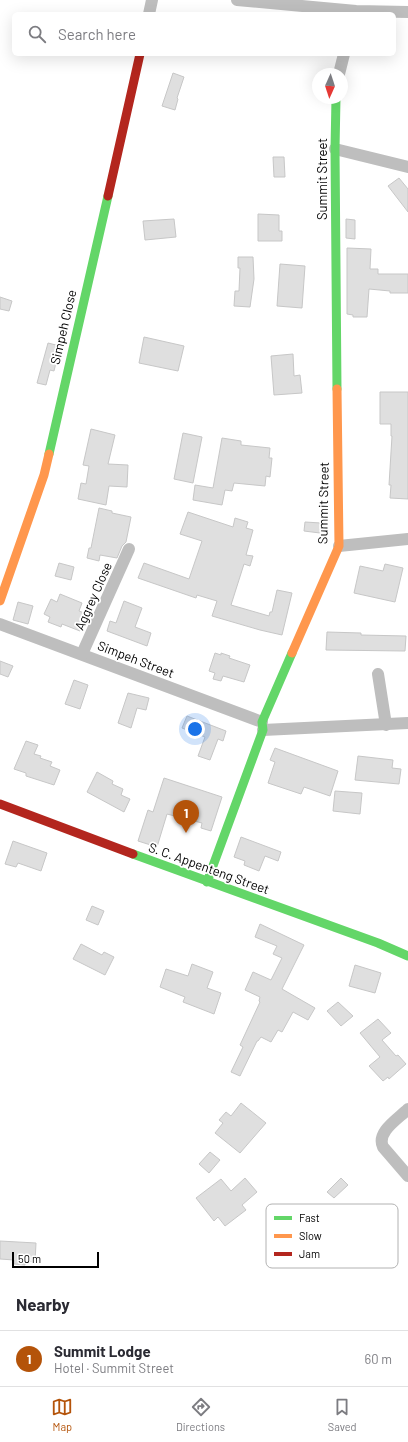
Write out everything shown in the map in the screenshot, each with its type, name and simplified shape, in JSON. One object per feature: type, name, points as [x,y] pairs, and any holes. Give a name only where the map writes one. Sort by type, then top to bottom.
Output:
[{"type":"street","points":[[149,12],[152,0]]},
{"type":"street","points":[[237,0],[355,12],[408,12]]},
{"type":"street","name":"Simpeh Close","points":[[0,601],[44,475],[140,56]]},
{"type":"street","points":[[340,68],[344,56]]},
{"type":"street","name":"Summit Street","points":[[207,882],[262,726],[339,546],[336,104]]},
{"type":"street","points":[[335,149],[408,167]]},
{"type":"street","points":[[339,546],[408,539]]},
{"type":"street","name":"Aggrey Close","points":[[82,654],[129,549]]},
{"type":"street","name":"Simpeh Street","points":[[0,624],[82,654],[262,726]]},
{"type":"street","points":[[378,674],[386,725]]},
{"type":"street","points":[[262,726],[386,725],[408,723]]},
{"type":"street","name":"S. C. Appenteng Street","points":[[0,804],[207,882],[358,936],[408,956]]},
{"type":"street","points":[[408,1109],[384,1132],[381,1142],[383,1147],[408,1176]]},
{"type":"building","points":[[173,73],[184,77],[177,98],[175,110],[162,106]]},
{"type":"building","points":[[273,157],[284,157],[285,177],[274,177]]},
{"type":"building","points":[[399,178],[408,189],[408,212],[388,186]]},
{"type":"building","points":[[258,214],[279,215],[279,231],[282,231],[282,241],[258,241]]},
{"type":"building","points":[[174,219],[176,237],[145,240],[143,221]]},
{"type":"building","points":[[346,219],[355,220],[355,239],[346,238]]},
{"type":"building","points":[[347,248],[371,249],[370,269],[378,269],[378,274],[408,274],[408,293],[390,293],[390,291],[369,289],[367,317],[353,317],[353,315],[347,314]]},
{"type":"building","points":[[238,257],[253,257],[254,279],[250,307],[234,306],[235,291],[239,291],[240,268],[238,268]]},
{"type":"building","points":[[280,264],[305,266],[302,308],[277,306]]},
{"type":"building","points":[[0,297],[12,301],[9,311],[0,309]]},
{"type":"building","points":[[144,337],[184,346],[178,371],[139,363]]},
{"type":"building","points":[[48,343],[60,346],[54,371],[50,370],[46,385],[37,383]]},
{"type":"building","points":[[293,354],[294,376],[300,375],[302,393],[274,395],[271,356]]},
{"type":"building","points":[[380,392],[408,392],[408,499],[390,498],[391,424],[380,424]]},
{"type":"building","points":[[91,429],[115,435],[108,464],[128,465],[127,487],[109,486],[106,505],[78,499],[81,483],[86,484],[89,466],[83,465]]},
{"type":"building","points":[[183,433],[202,437],[193,483],[174,479]]},
{"type":"building","points":[[222,438],[241,441],[241,445],[270,448],[269,458],[272,458],[270,477],[266,476],[265,486],[234,483],[232,491],[225,490],[222,505],[193,500],[195,485],[213,488]]},
{"type":"building","points":[[99,508],[112,511],[112,513],[131,517],[126,542],[122,546],[117,558],[100,555],[99,561],[87,558],[89,548],[91,548]]},
{"type":"building","points":[[188,512],[233,527],[235,518],[248,522],[246,528],[253,530],[246,555],[253,556],[250,566],[244,564],[231,605],[269,616],[270,612],[272,612],[277,590],[292,593],[282,635],[212,616],[217,601],[197,595],[196,598],[138,578],[144,563],[189,579],[202,541],[180,534]]},
{"type":"building","points":[[305,522],[321,523],[320,533],[304,531]]},
{"type":"building","points":[[59,563],[74,567],[71,580],[55,576]]},
{"type":"building","points":[[385,564],[403,568],[395,602],[354,593],[360,566],[383,571]]},
{"type":"building","points":[[60,594],[82,603],[79,611],[87,614],[80,631],[62,624],[61,627],[48,622],[50,617],[44,614],[51,599],[57,602]]},
{"type":"building","points":[[124,601],[142,608],[135,627],[151,633],[147,646],[107,631],[110,621],[116,623]]},
{"type":"building","points":[[18,602],[33,606],[28,624],[13,620]]},
{"type":"building","points":[[327,632],[361,633],[361,635],[406,636],[405,651],[326,650]]},
{"type":"building","points":[[215,653],[230,656],[229,658],[250,665],[244,682],[223,676],[221,681],[213,679],[215,673],[209,671]]},
{"type":"building","points":[[0,661],[13,666],[8,677],[0,674]]},
{"type":"building","points":[[74,680],[88,685],[80,709],[65,704]]},
{"type":"building","points":[[128,693],[149,698],[146,710],[137,708],[131,728],[118,723]]},
{"type":"building","points":[[187,716],[226,731],[223,741],[218,739],[210,760],[198,756],[205,737],[182,728]]},
{"type":"building","points":[[26,741],[38,745],[34,754],[41,756],[40,758],[52,762],[50,766],[60,770],[54,785],[26,776],[26,773],[14,769]]},
{"type":"building","points":[[275,748],[338,771],[330,796],[304,787],[301,794],[268,783],[275,762],[270,760]]},
{"type":"building","points":[[358,756],[393,760],[392,768],[401,769],[399,784],[355,780]]},
{"type":"building","points":[[97,772],[113,781],[112,784],[123,789],[121,795],[130,799],[124,812],[87,792]]},
{"type":"building","points":[[164,778],[222,797],[211,831],[201,828],[202,823],[167,814],[157,847],[138,841],[148,810],[153,812]]},
{"type":"building","points":[[335,791],[362,793],[360,814],[333,811]]},
{"type":"building","points":[[241,837],[281,852],[278,861],[265,856],[259,871],[244,865],[245,861],[234,857]]},
{"type":"building","points":[[13,841],[47,853],[41,871],[18,863],[16,867],[5,864]]},
{"type":"building","points":[[92,906],[104,911],[98,925],[86,920]]},
{"type":"building","points":[[260,924],[304,945],[282,989],[315,1008],[308,1020],[293,1012],[282,1032],[278,1030],[271,1042],[261,1037],[257,1041],[240,1076],[231,1072],[243,1047],[240,1045],[260,1002],[260,997],[245,990],[253,972],[271,980],[282,958],[273,954],[277,946],[255,937]]},
{"type":"building","points":[[81,944],[102,955],[104,952],[114,957],[105,975],[73,959]]},
{"type":"building","points":[[192,964],[213,972],[207,988],[221,993],[214,1014],[183,1002],[185,997],[160,987],[166,969],[188,976]]},
{"type":"building","points":[[355,965],[381,973],[375,993],[349,986]]},
{"type":"building","points":[[338,1002],[353,1016],[341,1026],[327,1011]]},
{"type":"building","points":[[378,1019],[391,1033],[382,1040],[396,1056],[398,1055],[406,1064],[389,1079],[388,1077],[383,1081],[369,1066],[380,1057],[360,1033]]},
{"type":"building","points":[[241,1103],[266,1123],[240,1153],[215,1133],[223,1123],[219,1120],[226,1112],[231,1116]]},
{"type":"building","points":[[210,1152],[220,1160],[209,1173],[199,1164]]},
{"type":"building","points":[[245,1178],[257,1192],[242,1205],[246,1210],[225,1226],[218,1217],[214,1221],[196,1198],[221,1179],[231,1191]]},
{"type":"building","points":[[341,1178],[348,1185],[334,1198],[327,1192]]},
{"type":"building","points":[[0,1241],[36,1243],[35,1262],[26,1261],[25,1265],[14,1264],[14,1260],[0,1259]]},
{"type":"traffic: fast","points":[[336,104],[337,389]]},
{"type":"traffic: fast","points":[[49,454],[108,196]]},
{"type":"traffic: fast","points":[[207,882],[263,730],[262,722],[292,653]]},
{"type":"traffic: fast","points":[[133,854],[378,943],[408,956]]},
{"type":"traffic: slow","points":[[292,653],[339,546],[337,389]]},
{"type":"traffic: slow","points":[[0,601],[44,475],[49,454]]},
{"type":"traffic: jam","points":[[108,196],[140,56]]},
{"type":"traffic: jam","points":[[0,804],[133,854]]},
{"type":"place","name":"Summit Lodge","points":[[186,833]]}]
